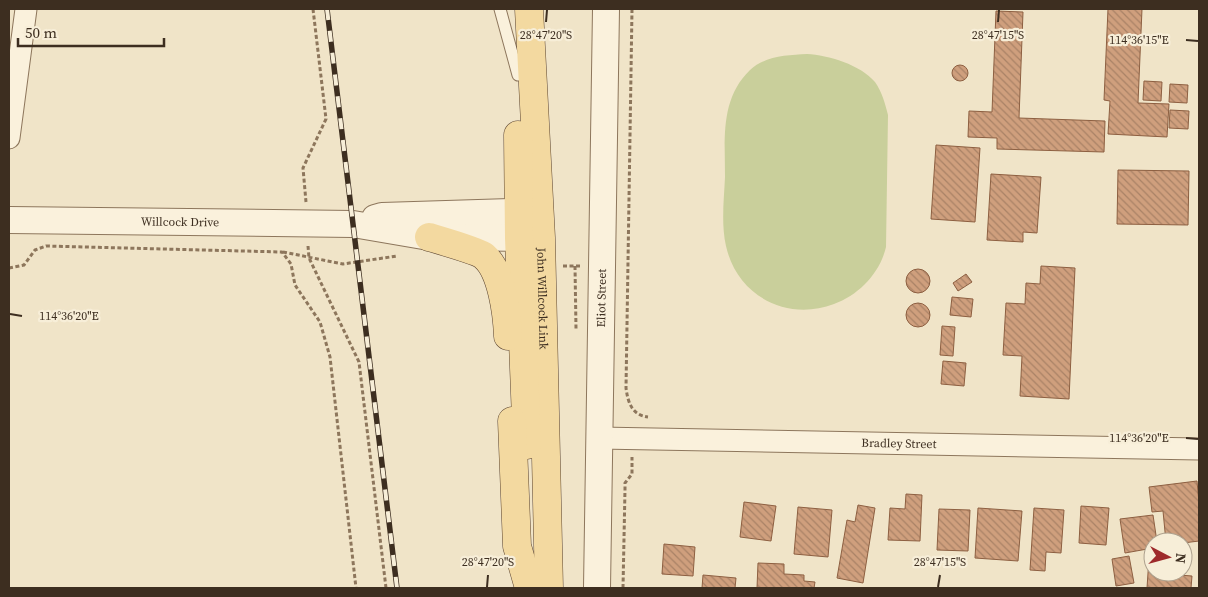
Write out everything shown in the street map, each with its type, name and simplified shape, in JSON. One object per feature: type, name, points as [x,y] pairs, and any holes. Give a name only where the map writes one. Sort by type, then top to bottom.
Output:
[{"type":"main road","name":"John Willcock Link","points":[[518,9],[518,75],[530,225],[549,588]]},
{"type":"main road","name":"John Willcock Link","points":[[529,9],[530,588]]},
{"type":"main road","points":[[429,237],[483,256],[492,268],[500,288],[507,317],[517,546],[530,588]]},
{"type":"street","points":[[9,138],[26,9]]},
{"type":"street","name":"Eliot Street","points":[[597,588],[606,9]]},
{"type":"street","name":"Willcock Drive","points":[[353,224],[382,216],[530,225]]},
{"type":"street","name":"Willcock Drive","points":[[9,220],[353,224],[429,237],[530,225]]},
{"type":"street","name":"Bradley Street","points":[[599,438],[1199,449]]},
{"type":"lane","points":[[500,9],[518,75]]},
{"type":"path","points":[[303,168],[326,119],[314,9]]},
{"type":"path","points":[[632,9],[626,388],[627,401],[634,412],[656,419]]},
{"type":"path","points":[[9,268],[24,265],[35,250],[46,246],[282,252],[343,264],[394,256],[403,257]]},
{"type":"path","points":[[282,252],[291,264],[295,285],[320,322],[330,356],[356,588]]},
{"type":"path","points":[[556,266],[590,266]]},
{"type":"path","points":[[337,313],[359,362],[386,588]]},
{"type":"path","points":[[624,588],[625,483],[632,474],[632,455]]},
{"type":"green space","points":[[807,54],[825,56],[853,66],[875,82],[881,94],[888,115],[886,247],[874,274],[852,295],[834,304],[816,309],[799,310],[782,307],[766,300],[741,279],[732,264],[726,246],[723,211],[725,134],[726,120],[733,94],[740,81],[750,70],[769,59]]},
{"type":"building","points":[[1108,9],[1142,9],[1138,103],[1169,104],[1167,137],[1108,134],[1110,101],[1104,100]]},
{"type":"building","points":[[996,11],[1023,12],[1019,118],[1105,121],[1104,152],[997,149],[997,138],[968,137],[969,111],[992,112]]},
{"type":"building","points":[[957,65],[963,65],[968,70],[966,79],[957,81],[952,76],[952,70]]},
{"type":"building","points":[[1144,81],[1162,82],[1161,101],[1143,100]]},
{"type":"building","points":[[1170,84],[1188,85],[1187,103],[1169,102]]},
{"type":"building","points":[[1170,110],[1189,111],[1188,129],[1169,128]]},
{"type":"building","points":[[936,145],[980,148],[975,222],[931,219]]},
{"type":"building","points":[[1118,170],[1189,171],[1188,225],[1117,224]]},
{"type":"building","points":[[991,174],[1041,177],[1037,233],[1023,232],[1023,242],[987,240]]},
{"type":"building","points":[[1041,266],[1075,268],[1069,399],[1020,396],[1022,356],[1003,355],[1006,303],[1025,304],[1026,283],[1040,284]]},
{"type":"building","points":[[918,269],[927,272],[930,281],[927,290],[918,293],[909,290],[906,281],[909,272]]},
{"type":"building","points":[[966,274],[972,282],[958,291],[953,283]]},
{"type":"building","points":[[952,297],[973,299],[971,317],[950,315]]},
{"type":"building","points":[[918,303],[927,306],[930,315],[927,324],[918,327],[909,324],[906,315],[909,306]]},
{"type":"building","points":[[942,326],[955,327],[953,356],[940,355]]},
{"type":"building","points":[[943,361],[966,363],[964,386],[941,384]]},
{"type":"building","points":[[1197,481],[1199,541],[1193,542],[1193,532],[1165,532],[1163,511],[1152,512],[1149,487]]},
{"type":"building","points":[[906,494],[922,495],[920,541],[888,540],[890,508],[905,509]]},
{"type":"building","points":[[744,502],[776,506],[771,541],[740,537]]},
{"type":"building","points":[[858,505],[875,508],[863,583],[837,578],[847,520],[855,522]]},
{"type":"building","points":[[1081,506],[1109,508],[1106,545],[1079,543]]},
{"type":"building","points":[[798,507],[832,510],[828,557],[794,554]]},
{"type":"building","points":[[978,508],[1022,511],[1018,561],[975,558]]},
{"type":"building","points":[[1034,508],[1064,510],[1061,553],[1046,552],[1045,571],[1030,570]]},
{"type":"building","points":[[939,509],[970,510],[968,551],[937,550]]},
{"type":"building","points":[[1153,515],[1156,532],[1143,532],[1143,550],[1125,553],[1120,519]]},
{"type":"building","points":[[664,544],[695,547],[693,576],[662,574]]},
{"type":"building","points":[[1129,556],[1134,583],[1116,586],[1112,559]]},
{"type":"building","points":[[758,563],[784,564],[784,574],[804,575],[804,581],[815,582],[814,588],[757,588]]},
{"type":"building","points":[[703,575],[736,578],[735,588],[702,588]]},
{"type":"building","points":[[1147,582],[1192,582],[1191,588],[1147,588]]},
{"type":"railway","points":[[327,9],[397,588]]}]
